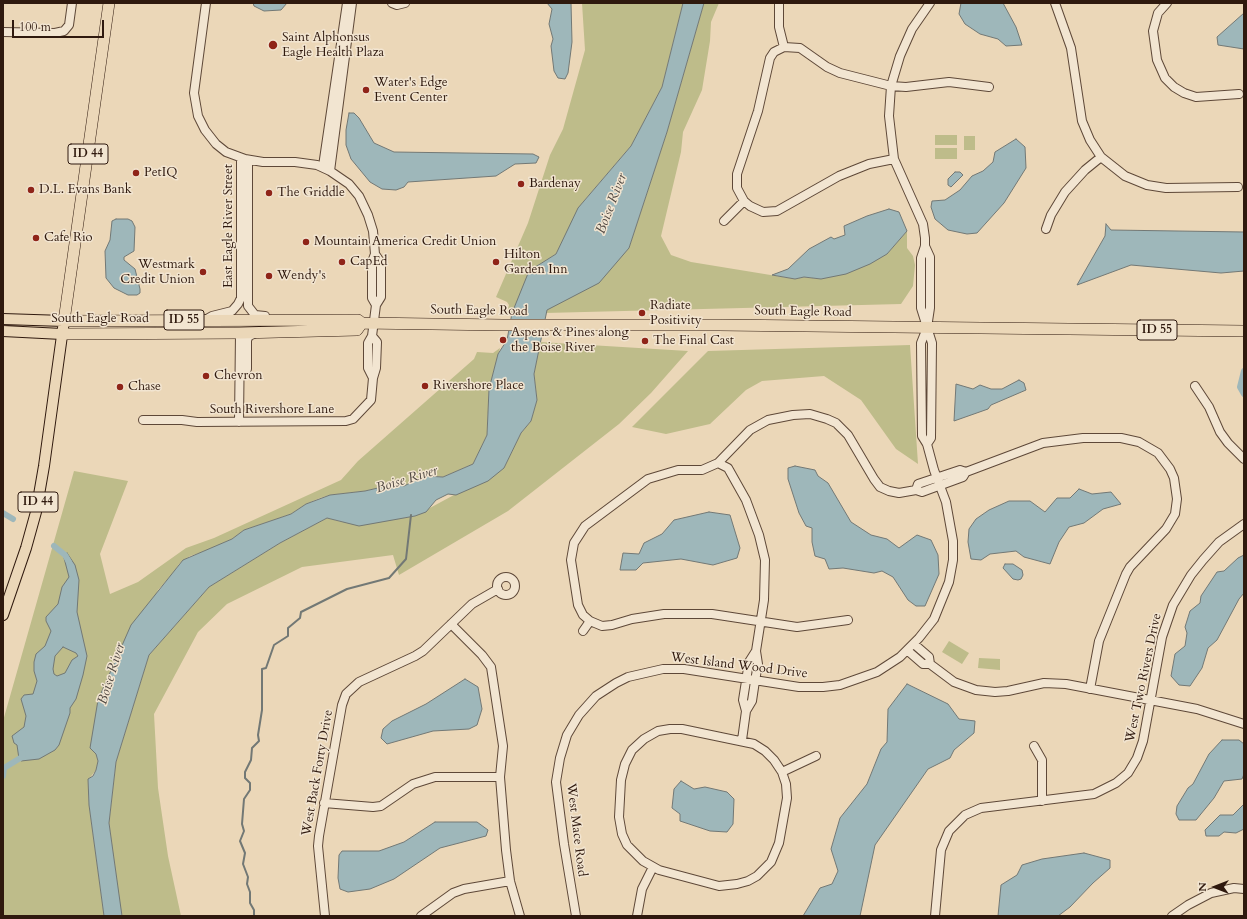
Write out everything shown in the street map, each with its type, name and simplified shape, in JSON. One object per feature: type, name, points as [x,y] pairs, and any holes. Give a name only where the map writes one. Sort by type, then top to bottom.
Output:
[{"type":"highway","name":"ID 44","points":[[64,321],[109,3]]},
{"type":"highway","name":"South Eagle Road","points":[[64,321],[358,320],[362,323],[571,326],[1244,331]]},
{"type":"highway","points":[[240,333],[246,328],[261,327],[278,321]]},
{"type":"highway","name":"South Eagle Road","points":[[62,334],[257,333],[357,330],[362,323]]},
{"type":"main road","name":"South Eagle Road","points":[[3,319],[64,321]]},
{"type":"main road","name":"ID 44","points":[[3,615],[26,548],[36,512],[44,466],[64,321]]},
{"type":"main road","name":"South Eagle Road","points":[[3,331],[62,334]]},
{"type":"street","points":[[3,32],[55,33],[64,31],[69,25],[72,3]]},
{"type":"street","points":[[206,3],[195,83],[195,104],[198,116],[209,136],[226,152],[245,159],[263,162],[305,162],[323,166],[330,171],[352,3]]},
{"type":"street","points":[[323,166],[347,3]]},
{"type":"street","points":[[392,3],[397,5],[405,3]]},
{"type":"street","points":[[779,3],[779,27],[784,47]]},
{"type":"street","points":[[927,328],[921,308],[921,258],[925,246],[923,224],[894,159],[889,116],[892,86],[905,42],[919,17],[930,3]]},
{"type":"street","points":[[1055,3],[1071,48],[1082,121],[1090,140],[1101,157],[1126,177],[1146,185],[1161,187],[1242,187]]},
{"type":"street","points":[[1167,3],[1158,13],[1153,31],[1157,60],[1165,78],[1179,90],[1196,97],[1242,96]]},
{"type":"street","points":[[894,159],[869,164],[839,176],[777,211],[770,212],[756,210],[744,202],[738,188],[737,174],[758,111],[770,58],[774,52],[784,47],[800,48],[827,67],[840,73],[892,86],[906,87],[949,82],[989,87]]},
{"type":"street","points":[[1046,229],[1050,215],[1065,192],[1085,170],[1101,157]]},
{"type":"street","name":"East Eagle River Street","points":[[204,320],[212,316],[232,311],[241,298],[245,159]]},
{"type":"street","name":"East Eagle River Street","points":[[245,159],[248,306],[255,315],[266,316],[278,321]]},
{"type":"street","name":"South Rivershore Lane","points":[[143,420],[239,422],[346,421],[354,419],[371,400],[373,378],[368,368],[368,343],[372,336],[376,305],[372,298],[372,262],[376,254],[370,220],[363,203],[348,184],[330,171]]},
{"type":"street","points":[[724,221],[744,202]]},
{"type":"street","name":"West Island Wood Drive","points":[[563,748],[573,725],[588,704],[602,691],[628,677],[651,670],[674,668],[746,680],[809,688],[840,685],[877,672],[908,651],[934,618],[945,594],[951,573],[953,551],[949,512],[936,478],[927,444],[922,436],[922,343],[927,328]]},
{"type":"street","points":[[239,422],[240,333]]},
{"type":"street","points":[[240,377],[247,369],[247,340],[249,336],[257,333]]},
{"type":"street","points":[[1195,386],[1209,407],[1220,432],[1228,443],[1244,458]]},
{"type":"street","points":[[848,620],[797,627],[699,614],[651,615],[612,625],[602,626],[590,621],[583,615],[578,605],[571,560],[574,543],[578,533],[585,526],[648,479],[678,470],[702,470],[718,463],[750,430],[759,424],[788,416],[810,414],[827,419],[843,429],[853,442],[863,461],[880,486],[889,492],[899,493],[916,490],[922,492],[963,477],[966,472],[1032,447],[1058,440],[1121,438],[1139,442],[1158,453],[1170,469],[1174,478],[1177,499],[1175,514],[1166,529],[1130,567],[1126,574],[1099,641],[1090,689]]},
{"type":"street","points":[[718,463],[728,468],[746,500],[759,535],[766,573],[756,651],[758,664],[752,700],[746,711],[742,740]]},
{"type":"street","points":[[916,490],[918,484],[960,470],[966,472]]},
{"type":"street","name":"West Two Rivers Drive","points":[[935,916],[941,850],[949,831],[965,815],[982,808],[1094,794],[1110,788],[1122,779],[1133,766],[1140,752],[1162,637],[1173,605],[1191,575],[1203,560],[1219,542],[1244,524]]},
{"type":"street","points":[[498,589],[472,604],[451,624],[482,655],[491,667],[503,737],[503,754],[500,777],[510,881],[520,916]]},
{"type":"street","points":[[582,631],[590,621]]},
{"type":"street","name":"West Back Forty Drive","points":[[325,916],[318,846],[324,803],[342,705],[346,694],[354,685],[415,656],[451,624]]},
{"type":"street","points":[[914,644],[929,657],[930,664]]},
{"type":"street","points":[[746,711],[743,700],[749,662],[756,651]]},
{"type":"street","points":[[908,651],[923,664],[930,664],[954,682],[976,690],[995,692],[1008,691],[1033,685],[1050,683],[1197,709],[1243,721]]},
{"type":"street","points":[[670,729],[682,729],[742,740],[754,744],[765,751],[774,760],[782,772],[786,784],[787,798],[779,843],[771,862],[757,876],[737,884],[719,886],[653,867],[634,854],[627,845],[620,826],[622,771],[632,750],[644,739],[658,732],[670,729]]},
{"type":"street","points":[[1034,746],[1042,760],[1042,801]]},
{"type":"street","name":"West Mace Road","points":[[563,748],[556,782],[564,844],[576,916]]},
{"type":"street","points":[[782,772],[816,756]]},
{"type":"street","points":[[324,803],[373,807],[381,806],[413,784],[435,777],[500,777]]},
{"type":"street","points":[[637,916],[642,890],[653,867]]},
{"type":"street","points":[[421,916],[452,893],[464,889],[510,881]]},
{"type":"street","points":[[1172,916],[1210,893],[1234,888],[1244,889]]},
{"type":"shaded area","points":[[582,3],[683,3],[662,87],[631,146],[583,202],[556,254],[537,266],[512,313],[507,313],[509,305],[507,302],[496,297],[528,223],[550,155],[563,129],[585,50]]},
{"type":"shaded area","points":[[704,3],[719,3],[711,22],[710,41],[702,90],[683,132],[681,152],[661,236],[671,255],[691,262],[795,279],[804,277],[821,279],[887,254],[907,231],[907,248],[913,256],[915,265],[913,286],[901,304],[545,313],[629,248],[667,132]]},
{"type":"shaded area","points":[[935,135],[957,135],[957,145],[935,145]]},
{"type":"shaded area","points":[[964,136],[975,136],[975,150],[964,150]]},
{"type":"shaded area","points":[[935,148],[957,148],[957,159],[935,159]]},
{"type":"shaded area","points":[[540,342],[688,351],[651,393],[619,424],[508,511],[399,575],[393,555],[302,567],[227,604],[198,632],[154,714],[158,788],[168,856],[181,916],[122,916],[109,823],[116,762],[149,655],[209,587],[280,543],[327,518],[342,522],[390,520],[415,516],[504,468],[521,433],[531,421],[537,400],[534,374]]},
{"type":"shaded area","points":[[910,345],[918,464],[896,449],[861,400],[824,376],[762,381],[746,390],[710,424],[666,434],[632,427],[708,351]]},
{"type":"shaded area","points":[[500,348],[489,389],[487,435],[473,464],[443,477],[433,476],[412,481],[404,486],[395,484],[365,491],[330,495],[320,498],[306,504],[291,514],[244,530],[232,539],[206,551],[190,556],[179,564],[175,571],[158,590],[96,754],[98,761],[96,770],[88,780],[89,805],[104,916],[3,916],[3,721],[74,471],[128,481],[100,554],[110,594],[138,582],[186,548],[214,538],[341,480],[358,461],[474,359],[477,352],[493,353]]},
{"type":"shaded area","points":[[949,641],[969,653],[962,664],[942,652]]},
{"type":"shaded area","points":[[979,658],[1000,659],[1000,670],[978,668]]},
{"type":"water","points":[[253,3],[287,3],[281,10],[264,11],[254,6]]},
{"type":"water","points":[[547,3],[571,3],[572,42],[568,73],[565,79],[558,78],[554,71],[551,46],[553,39],[549,24],[552,9]]},
{"type":"water","name":"Boise River","points":[[683,3],[704,3],[667,132],[629,248],[599,283],[547,310],[534,374],[537,400],[531,421],[521,433],[504,468],[488,481],[456,495],[448,494],[436,500],[426,512],[415,516],[359,526],[327,518],[280,543],[209,587],[149,655],[116,762],[109,823],[122,916],[104,916],[89,805],[88,779],[93,776],[98,761],[96,754],[90,748],[98,700],[131,625],[183,560],[232,539],[244,530],[291,514],[306,504],[330,495],[365,491],[395,484],[404,486],[424,476],[443,477],[473,464],[487,435],[489,389],[498,354],[507,340],[512,313],[529,271],[556,254],[578,208],[631,146],[662,87]]},
{"type":"water","points":[[961,3],[1003,3],[1016,27],[1022,45],[1006,46],[998,39],[980,34],[965,24],[959,14]]},
{"type":"water","points":[[1244,13],[1244,49],[1218,45],[1217,37]]},
{"type":"water","points":[[349,113],[354,113],[359,118],[374,143],[394,152],[533,154],[539,157],[536,163],[515,164],[496,176],[408,182],[404,187],[396,190],[382,189],[370,182],[351,159],[346,145],[346,130]]},
{"type":"water","points":[[1016,139],[1025,147],[1026,168],[1004,203],[977,233],[967,234],[948,230],[935,219],[931,207],[932,201],[945,200],[960,190],[972,176],[983,171],[993,162],[995,152]]},
{"type":"water","points":[[955,172],[960,172],[963,175],[951,187],[948,185],[948,179]]},
{"type":"water","points":[[889,209],[899,212],[907,231],[887,254],[870,264],[846,274],[821,279],[804,277],[795,279],[772,275],[788,269],[809,249],[831,237],[834,239],[845,235],[844,226],[867,216]]},
{"type":"water","points":[[116,219],[128,219],[132,221],[135,227],[134,251],[124,257],[124,260],[135,269],[140,289],[140,293],[137,295],[128,295],[114,288],[106,278],[105,251],[110,240],[112,221]]},
{"type":"water","points":[[1106,224],[1111,230],[1244,232],[1244,271],[1221,273],[1131,265],[1077,285],[1105,236]]},
{"type":"water","points":[[1019,380],[1024,383],[1026,390],[991,405],[988,409],[954,421],[956,384],[973,389],[980,385],[991,389],[1002,389]]},
{"type":"water","points":[[795,466],[815,470],[818,476],[828,483],[851,522],[871,535],[887,539],[899,548],[917,535],[931,540],[938,555],[939,574],[925,606],[916,606],[908,600],[893,577],[882,571],[874,573],[843,568],[829,569],[825,559],[815,556],[812,542],[812,528],[806,526],[799,513],[788,479],[788,468]]},
{"type":"water","points":[[1079,489],[1092,494],[1111,492],[1121,504],[1103,509],[1084,523],[1069,527],[1059,542],[1050,564],[1024,557],[1016,551],[990,554],[981,560],[971,559],[968,542],[969,529],[976,519],[989,510],[1009,501],[1030,501],[1045,512],[1057,498],[1070,498]]},
{"type":"water","points":[[709,512],[730,515],[740,548],[737,558],[713,565],[681,559],[643,563],[636,570],[620,570],[623,553],[639,554],[644,543],[662,534],[674,520]]},
{"type":"water","points":[[67,553],[75,565],[79,580],[77,612],[87,656],[83,675],[76,699],[70,708],[70,713],[59,745],[55,750],[39,759],[21,761],[19,759],[17,745],[14,743],[12,736],[24,727],[26,716],[21,699],[24,695],[33,694],[37,681],[34,671],[36,654],[45,646],[51,631],[46,621],[46,617],[58,604],[62,587],[69,577],[64,558]],"holes":[[[63,647],[76,653],[78,656],[72,660],[65,673],[57,676],[54,674],[53,669],[55,656]]]},
{"type":"water","points":[[1244,555],[1244,593],[1239,599],[1217,640],[1208,648],[1202,668],[1190,686],[1179,685],[1171,676],[1175,654],[1185,646],[1187,633],[1185,627],[1190,611],[1200,603],[1201,596],[1217,572],[1224,571],[1238,558]]},
{"type":"water","points":[[1005,564],[1013,564],[1022,570],[1023,575],[1021,579],[1013,579],[1003,568]]},
{"type":"water","points":[[465,679],[478,687],[482,709],[477,725],[469,729],[433,731],[387,744],[381,738],[383,729],[392,721],[426,704]]},
{"type":"water","points":[[907,684],[948,704],[959,719],[975,721],[974,733],[954,750],[950,758],[928,769],[875,845],[860,916],[803,916],[820,888],[832,884],[838,871],[831,849],[840,818],[867,784],[881,749],[887,742],[888,709]]},
{"type":"water","points":[[1222,740],[1239,740],[1244,744],[1244,774],[1242,779],[1224,781],[1214,798],[1196,820],[1179,820],[1176,814],[1177,806],[1188,788],[1193,784],[1209,754]]},
{"type":"water","points":[[681,781],[694,789],[705,787],[727,792],[734,799],[733,824],[727,832],[710,831],[680,821],[680,814],[672,808],[674,789]]},
{"type":"water","points":[[1244,804],[1244,829],[1236,833],[1224,832],[1219,836],[1206,836],[1205,830],[1220,815],[1233,815]]},
{"type":"water","points":[[435,822],[477,822],[488,830],[486,836],[440,848],[394,879],[370,889],[348,892],[340,889],[338,878],[339,855],[342,851],[379,851],[404,842]]},
{"type":"water","points":[[1084,853],[1110,860],[1110,868],[1070,907],[1058,916],[998,916],[1001,885],[1017,875],[1022,865],[1042,859]]},
{"type":"waterway","points":[[1244,371],[1240,387],[1244,394]]},
{"type":"waterway","points":[[3,513],[13,519]]},
{"type":"waterway","points":[[254,916],[254,910],[250,903],[250,892],[247,884],[248,877],[243,864],[245,853],[240,841],[244,831],[242,824],[244,799],[250,790],[250,783],[245,778],[245,772],[251,760],[252,748],[259,741],[258,735],[262,710],[262,669],[266,668],[274,645],[288,636],[288,628],[300,618],[301,612],[347,589],[389,578],[406,559],[411,515]]},
{"type":"waterway","points":[[54,546],[65,555],[69,562]]},
{"type":"waterway","points":[[3,776],[4,768],[22,757],[23,753]]},
{"type":"place","name":"Saint Alphonsus Eagle Health Plaza","points":[[273,45]]},
{"type":"place","name":"Water's Edge Event Center","points":[[366,90]]},
{"type":"place","name":"PetIQ","points":[[136,173]]},
{"type":"place","name":"Bardenay","points":[[521,184]]},
{"type":"place","name":"D.L. Evans Bank","points":[[31,190]]},
{"type":"place","name":"The Griddle","points":[[269,193]]},
{"type":"place","name":"Cafe Rio","points":[[36,238]]},
{"type":"place","name":"Mountain America Credit Union","points":[[306,242]]},
{"type":"place","name":"CapEd","points":[[342,262]]},
{"type":"place","name":"Hilton Garden Inn","points":[[496,262]]},
{"type":"place","name":"Westmark Credit Union","points":[[203,272]]},
{"type":"place","name":"Wendy's","points":[[269,276]]},
{"type":"place","name":"Radiate Positivity","points":[[642,313]]},
{"type":"place","name":"Aspens & Pines along the Boise River","points":[[503,340]]},
{"type":"place","name":"The Final Cast","points":[[645,341]]},
{"type":"place","name":"Chevron","points":[[206,376]]},
{"type":"place","name":"Rivershore Place","points":[[425,386]]},
{"type":"place","name":"Chase","points":[[120,387]]}]
